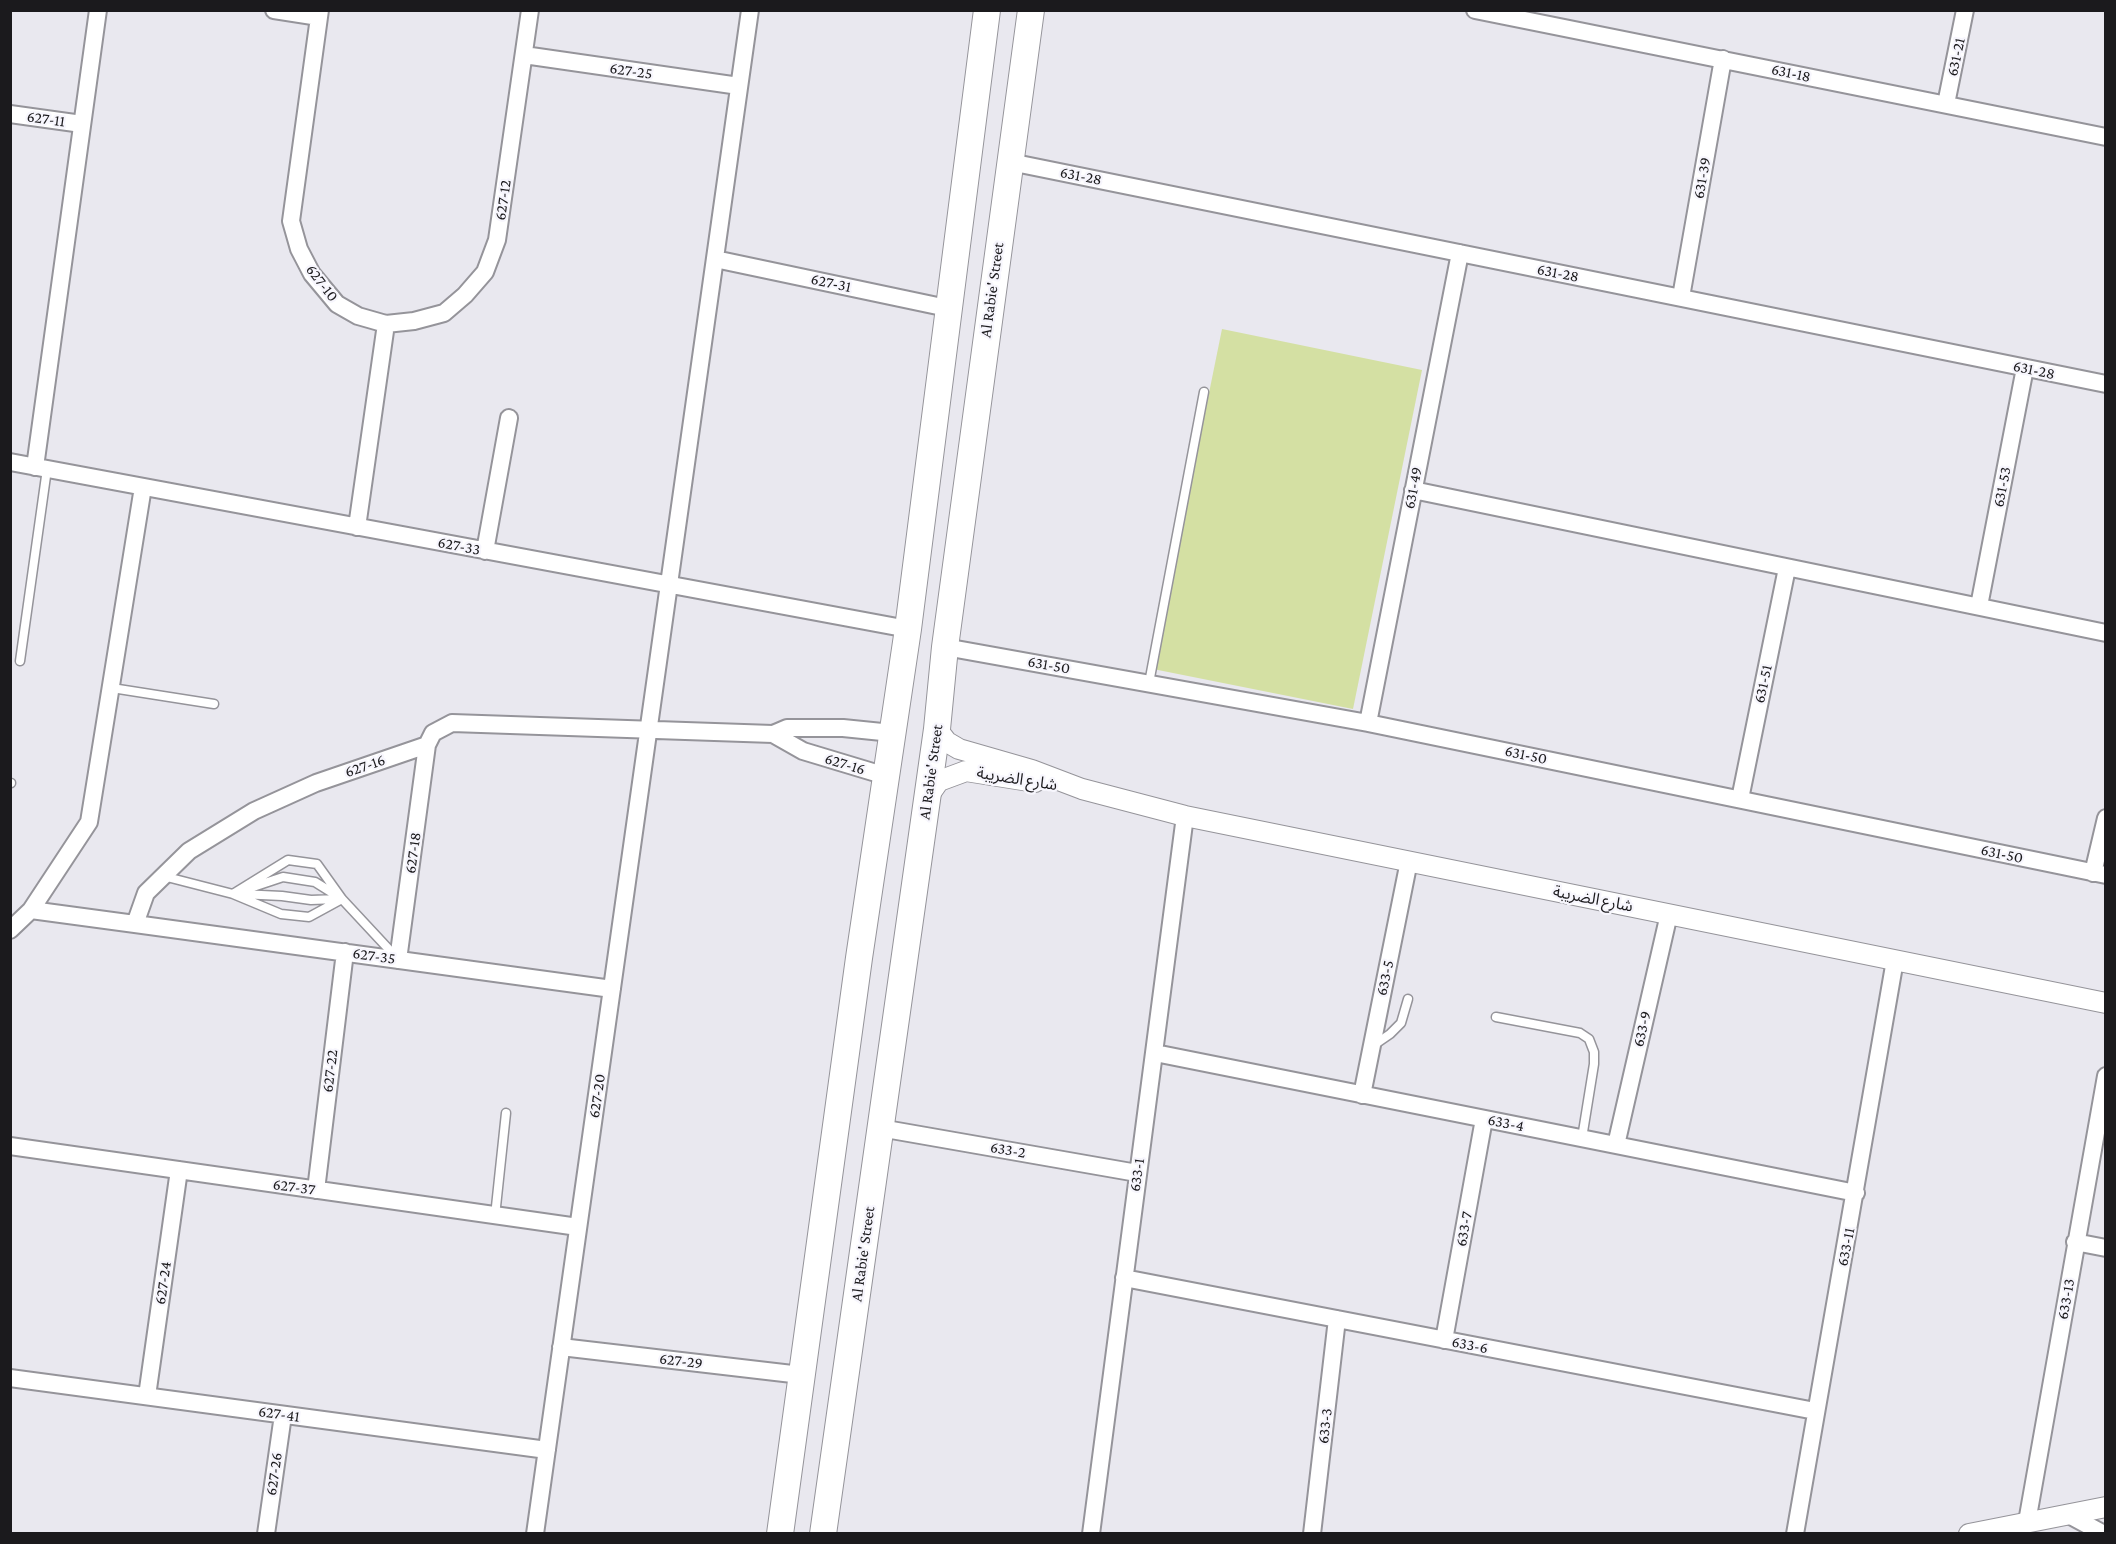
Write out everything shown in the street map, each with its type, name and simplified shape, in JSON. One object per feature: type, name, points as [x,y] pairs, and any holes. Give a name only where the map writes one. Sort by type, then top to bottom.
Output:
[{"type":"main road","points":[[780,1533],[908,629],[947,308],[987,10]]},
{"type":"main road","name":"Al Rabie' Street","points":[[823,1533],[937,729],[945,647],[1031,10]]},
{"type":"street","points":[[41,468],[98,10]]},
{"type":"street","points":[[274,10],[320,14]]},
{"type":"street","name":"627-12","points":[[386,324],[414,321],[444,313],[465,295],[485,272],[497,240],[530,10]]},
{"type":"street","name":"627-20","points":[[535,1533],[750,10]]},
{"type":"street","name":"631-18","points":[[1475,10],[1508,14],[2106,137]]},
{"type":"street","name":"631-21","points":[[1946,104],[1965,10]]},
{"type":"street","name":"627-10","points":[[320,14],[291,221],[299,249],[312,274],[337,304],[358,316],[386,324]]},
{"type":"street","name":"627-25","points":[[524,55],[739,86]]},
{"type":"street","name":"631-39","points":[[1681,297],[1723,59]]},
{"type":"street","name":"627-11","points":[[10,114],[82,124]]},
{"type":"street","name":"631-28","points":[[1010,162],[2106,384]]},
{"type":"street","name":"631-49","points":[[1368,723],[1460,253]]},
{"type":"street","name":"627-31","points":[[715,259],[947,308]]},
{"type":"street","points":[[357,527],[386,324]]},
{"type":"street","name":"631-53","points":[[1979,606],[2025,368]]},
{"type":"street","points":[[485,551],[509,418]]},
{"type":"street","name":"627-33","points":[[10,462],[908,629]]},
{"type":"street","points":[[10,930],[32,910],[88,822],[112,688],[143,487]]},
{"type":"street","points":[[1413,490],[2106,633]]},
{"type":"street","name":"631-51","points":[[1740,799],[1787,568]]},
{"type":"street","name":"631-50","points":[[945,647],[1368,723],[2100,874]]},
{"type":"street","name":"627-16","points":[[135,924],[146,893],[189,851],[254,811],[316,783],[427,745],[433,733],[452,723],[773,734],[787,728],[804,727],[892,733]]},
{"type":"street","name":"شارع الضريبة","points":[[937,729],[947,742],[959,749],[1032,770],[1082,789]]},
{"type":"street","name":"627-16","points":[[773,734],[803,751],[886,776]]},
{"type":"street","name":"627-18","points":[[398,960],[427,745]]},
{"type":"street","name":"شارع الضريبة","points":[[927,798],[939,781],[966,771],[1082,789],[1185,816],[2106,1003]]},
{"type":"street","name":"633-1","points":[[1091,1533],[1185,816]]},
{"type":"street","points":[[2100,874],[2106,818]]},
{"type":"street","name":"633-5","points":[[1362,1095],[1409,861]]},
{"type":"street","points":[[32,910],[135,924]]},
{"type":"street","name":"633-9","points":[[1616,1145],[1669,914]]},
{"type":"street","name":"627-35","points":[[135,924],[612,989]]},
{"type":"street","name":"627-22","points":[[316,1190],[345,952]]},
{"type":"street","name":"633-11","points":[[1795,1533],[1895,960]]},
{"type":"street","name":"633-4","points":[[1155,1053],[1856,1192]]},
{"type":"street","name":"633-13","points":[[2027,1522],[2106,1076]]},
{"type":"street","name":"633-7","points":[[1444,1340],[1484,1119]]},
{"type":"street","name":"633-2","points":[[880,1128],[1137,1173]]},
{"type":"street","name":"627-37","points":[[10,1146],[578,1227]]},
{"type":"street","name":"627-24","points":[[147,1396],[179,1170]]},
{"type":"street","points":[[2075,1242],[2106,1248]]},
{"type":"street","name":"633-6","points":[[1124,1278],[1815,1411]]},
{"type":"street","name":"633-3","points":[[1312,1533],[1337,1319]]},
{"type":"street","name":"627-29","points":[[561,1347],[801,1375]]},
{"type":"street","name":"627-41","points":[[10,1378],[547,1450]]},
{"type":"street","name":"627-26","points":[[266,1533],[283,1414]]},
{"type":"street","points":[[1969,1533],[2106,1507]]},
{"type":"street","points":[[2067,1514],[2104,1533]]},
{"type":"lane","points":[[1149,683],[1204,392]]},
{"type":"lane","points":[[20,661],[41,468]]},
{"type":"lane","points":[[112,688],[214,704]]},
{"type":"lane","points":[[232,894],[288,860],[316,864],[342,899],[398,960]]},
{"type":"lane","points":[[163,876],[232,894],[281,914],[309,917],[342,899]]},
{"type":"lane","points":[[232,894],[283,877],[315,882],[342,899]]},
{"type":"lane","points":[[232,894],[311,900],[342,899]]},
{"type":"lane","points":[[1371,1046],[1390,1034],[1401,1023],[1408,999]]},
{"type":"lane","points":[[1496,1017],[1580,1033],[1589,1039],[1594,1052],[1594,1064],[1582,1138]]},
{"type":"lane","points":[[495,1216],[506,1113]]},
{"type":"green space","points":[[1222,329],[1422,370],[1353,709],[1153,669]]}]
